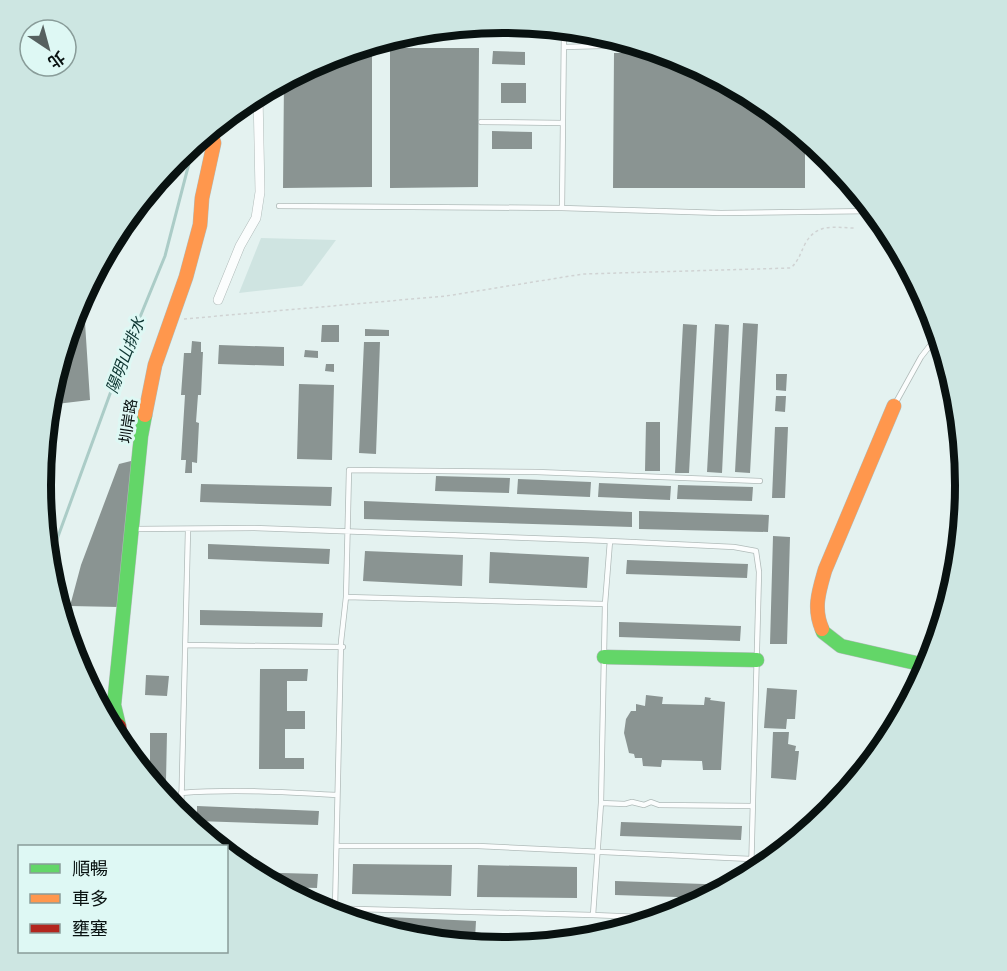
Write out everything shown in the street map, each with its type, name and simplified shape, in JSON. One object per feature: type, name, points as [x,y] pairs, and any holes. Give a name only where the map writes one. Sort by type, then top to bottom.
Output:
[{"type":"street","points":[[218,300],[240,246],[256,218],[260,192],[258,105]]},
{"type":"street","name":"圳岸路","points":[[118,722],[114,705],[141,436],[153,375],[191,260],[200,225],[202,198],[214,143],[213,139]]},
{"type":"street","points":[[894,406],[825,570],[817,598],[817,617],[823,632],[841,645],[920,664]]},
{"type":"street","points":[[604,657],[757,660]]},
{"type":"lane","points":[[489,34],[538,34]]},
{"type":"lane","points":[[562,208],[564,37]]},
{"type":"lane","points":[[564,46],[608,45]]},
{"type":"lane","points":[[482,122],[563,123]]},
{"type":"lane","points":[[279,206],[562,208],[721,213],[863,211]]},
{"type":"lane","points":[[894,406],[921,357],[933,342]]},
{"type":"lane","points":[[335,906],[341,642],[346,597],[350,470],[537,472],[760,481]]},
{"type":"lane","points":[[132,530],[254,528],[347,531],[734,547],[756,551],[759,572],[751,864]]},
{"type":"lane","points":[[181,802],[188,530]]},
{"type":"lane","points":[[593,915],[601,803],[604,657],[610,541]]},
{"type":"lane","points":[[346,597],[606,604]]},
{"type":"lane","points":[[186,645],[342,647]]},
{"type":"lane","points":[[181,793],[210,790],[337,795]]},
{"type":"lane","points":[[601,803],[632,802],[644,805],[651,802],[659,805],[752,806]]},
{"type":"lane","points":[[337,846],[478,846],[751,859]]},
{"type":"lane","points":[[345,909],[640,917]]},
{"type":"path","points":[[171,321],[446,296],[583,274],[791,268],[800,260],[812,233],[819,228],[855,228]]},
{"type":"shaded area","points":[[261,238],[336,240],[302,286],[239,293]]},
{"type":"building","points":[[390,48],[479,48],[478,187],[390,188]]},
{"type":"building","points":[[493,51],[525,52],[525,65],[492,64]]},
{"type":"building","points":[[372,52],[372,187],[283,188],[284,90],[330,67]]},
{"type":"building","points":[[614,53],[637,53],[677,67],[704,80],[755,109],[805,148],[805,188],[613,188]]},
{"type":"building","points":[[501,83],[526,83],[526,103],[501,103]]},
{"type":"building","points":[[492,131],[532,132],[532,149],[492,149]]},
{"type":"building","points":[[84,314],[90,400],[59,404],[66,368]]},
{"type":"building","points":[[743,323],[758,324],[750,473],[735,472]]},
{"type":"building","points":[[683,324],[697,325],[689,473],[675,473]]},
{"type":"building","points":[[715,324],[729,325],[722,473],[707,472]]},
{"type":"building","points":[[322,325],[339,325],[339,342],[321,342]]},
{"type":"building","points":[[365,329],[389,330],[389,336],[365,336]]},
{"type":"building","points":[[192,341],[201,342],[201,352],[203,352],[201,395],[198,395],[196,422],[199,423],[197,463],[192,462],[192,473],[185,473],[186,460],[181,460],[185,395],[181,395],[184,353],[191,353]]},
{"type":"building","points":[[364,342],[380,342],[376,454],[359,453]]},
{"type":"building","points":[[219,345],[284,347],[284,366],[218,364]]},
{"type":"building","points":[[305,350],[318,351],[318,358],[304,357]]},
{"type":"building","points":[[326,364],[334,364],[334,372],[325,371]]},
{"type":"building","points":[[776,374],[787,374],[786,391],[776,390]]},
{"type":"building","points":[[299,384],[334,385],[332,460],[297,459]]},
{"type":"building","points":[[776,396],[786,396],[785,412],[775,411]]},
{"type":"building","points":[[646,422],[660,422],[660,471],[645,471]]},
{"type":"building","points":[[775,427],[788,427],[785,498],[772,498]]},
{"type":"building","points":[[135,460],[119,607],[70,606],[81,565],[119,464]]},
{"type":"building","points":[[436,476],[510,478],[509,493],[435,491]]},
{"type":"building","points":[[518,479],[591,482],[590,497],[517,494]]},
{"type":"building","points":[[599,483],[671,486],[670,500],[598,497]]},
{"type":"building","points":[[201,484],[332,487],[331,506],[200,502]]},
{"type":"building","points":[[678,485],[753,487],[752,501],[677,499]]},
{"type":"building","points":[[364,501],[632,512],[632,527],[364,519]]},
{"type":"building","points":[[639,511],[769,515],[768,532],[639,529]]},
{"type":"building","points":[[773,536],[790,537],[787,644],[770,644]]},
{"type":"building","points":[[208,544],[330,549],[329,564],[208,559]]},
{"type":"building","points":[[365,551],[463,555],[462,586],[363,581]]},
{"type":"building","points":[[490,552],[589,557],[587,588],[489,583]]},
{"type":"building","points":[[627,560],[748,564],[747,578],[626,574]]},
{"type":"building","points":[[200,610],[323,613],[322,627],[200,625]]},
{"type":"building","points":[[619,622],[741,626],[740,641],[619,637]]},
{"type":"building","points":[[260,669],[308,669],[307,681],[287,681],[287,711],[305,711],[305,729],[285,729],[285,758],[304,758],[304,769],[259,769]]},
{"type":"building","points":[[146,675],[169,676],[167,696],[145,695]]},
{"type":"building","points":[[767,688],[797,690],[795,719],[787,719],[786,729],[764,728]]},
{"type":"building","points":[[646,695],[663,697],[662,704],[704,705],[705,697],[725,702],[721,770],[703,770],[702,761],[662,760],[661,767],[643,766],[642,758],[635,758],[634,754],[629,753],[624,733],[626,719],[631,711],[636,711],[636,704],[645,706]]},
{"type":"building","points":[[773,732],[789,732],[788,744],[796,746],[795,751],[799,751],[796,780],[771,778]]},
{"type":"building","points":[[150,733],[167,733],[166,781],[161,781],[150,767]]},
{"type":"building","points":[[197,806],[319,811],[318,825],[200,821],[197,818]]},
{"type":"building","points":[[621,822],[742,826],[741,840],[620,836]]},
{"type":"building","points":[[353,864],[452,865],[451,896],[352,894]]},
{"type":"building","points":[[478,865],[577,867],[577,898],[477,897]]},
{"type":"building","points":[[270,873],[318,874],[317,888],[296,887]]},
{"type":"building","points":[[615,881],[716,884],[691,897],[615,895]]},
{"type":"building","points":[[364,916],[476,921],[474,937],[415,929]]},
{"type":"waterway","name":"陽明山排水","points":[[55,545],[122,361],[165,256],[190,160]]},
{"type":"traffic: fast","points":[[118,722],[114,705],[145,415]]},
{"type":"traffic: fast","points":[[822,629],[841,646],[920,664]]},
{"type":"traffic: fast","points":[[604,657],[757,660]]},
{"type":"traffic: slow","points":[[145,415],[155,365],[186,277],[200,225],[202,198],[214,143],[213,139]]},
{"type":"traffic: slow","points":[[822,629],[817,607],[825,570],[894,406]]}]
